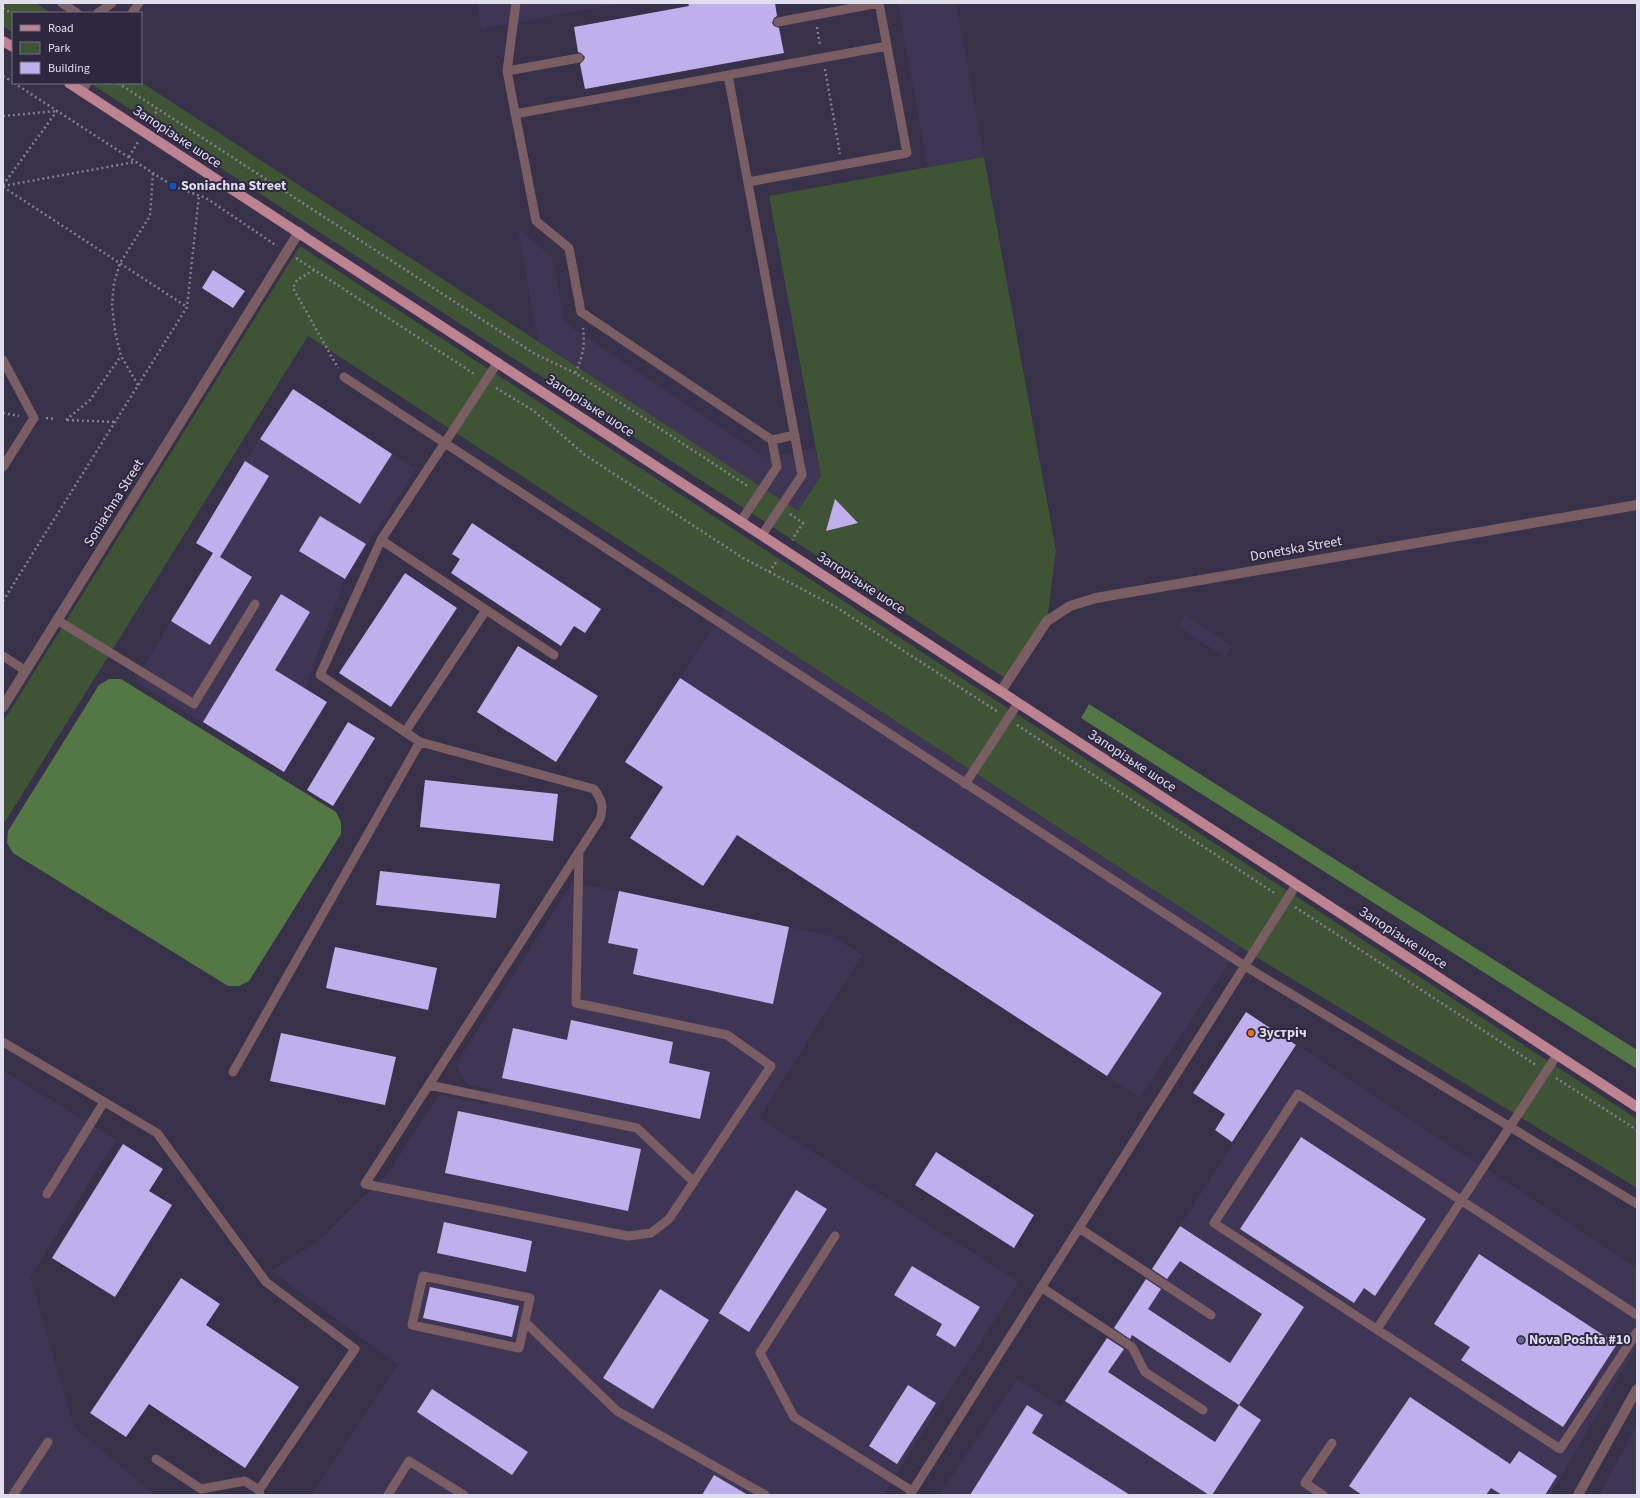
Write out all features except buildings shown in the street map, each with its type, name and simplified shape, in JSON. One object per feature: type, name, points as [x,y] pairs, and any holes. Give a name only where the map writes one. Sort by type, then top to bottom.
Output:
[{"type":"main road","points":[[3,41],[12,46]]},
{"type":"main road","name":"Запорізьке шосе","points":[[73,84],[84,87],[299,232],[1637,1107]]},
{"type":"street","name":"Soniachna Street","points":[[3,707],[299,232]]},
{"type":"street","name":"Donetska Street","points":[[1000,691],[1047,620],[1070,606],[1096,598],[1637,505]]},
{"type":"street","points":[[1578,1495],[1637,1389]]},
{"type":"lane","points":[[62,3],[76,12]]},
{"type":"lane","points":[[99,12],[112,3]]},
{"type":"lane","points":[[133,12],[139,3]]},
{"type":"lane","points":[[516,3],[507,71],[536,221],[569,248],[581,312],[772,440],[777,467],[741,522]]},
{"type":"lane","points":[[748,182],[907,153],[879,3],[778,22]]},
{"type":"lane","points":[[515,114],[887,46]]},
{"type":"lane","points":[[507,71],[579,58]]},
{"type":"lane","points":[[728,75],[802,475],[762,535]]},
{"type":"lane","points":[[3,360],[34,418],[3,467]]},
{"type":"lane","points":[[498,362],[381,540],[320,675],[420,742],[594,789],[601,798],[603,808],[600,819],[580,851],[365,1184],[628,1236],[651,1233],[669,1219],[771,1066],[727,1035],[576,1003],[580,851]]},
{"type":"lane","points":[[344,377],[1245,966],[1637,1204]]},
{"type":"lane","points":[[772,440],[795,435]]},
{"type":"lane","points":[[381,540],[554,655]]},
{"type":"lane","points":[[57,620],[194,704],[255,604]]},
{"type":"lane","points":[[405,732],[486,610]]},
{"type":"lane","points":[[3,656],[26,671]]},
{"type":"lane","points":[[965,784],[1018,703]]},
{"type":"lane","points":[[232,1072],[420,742]]},
{"type":"lane","points":[[835,1236],[760,1353],[794,1417],[911,1493],[1296,885]]},
{"type":"lane","points":[[3,1042],[157,1133],[266,1282],[355,1348],[260,1493],[245,1481],[201,1490],[156,1459]]},
{"type":"lane","points":[[1377,1329],[1557,1055]]},
{"type":"lane","points":[[429,1085],[637,1128],[694,1182]]},
{"type":"lane","points":[[1637,1315],[1298,1094],[1214,1222],[1560,1449],[1637,1332]]},
{"type":"lane","points":[[47,1194],[104,1102]]},
{"type":"lane","points":[[1079,1228],[1211,1315]]},
{"type":"lane","points":[[423,1276],[530,1298],[525,1322],[519,1348],[412,1325],[423,1276]]},
{"type":"lane","points":[[1041,1287],[1132,1347],[1145,1372],[1203,1410]]},
{"type":"lane","points":[[525,1322],[617,1411],[765,1495]]},
{"type":"lane","points":[[13,1495],[48,1442]]},
{"type":"lane","points":[[1323,1495],[1305,1483],[1332,1443]]},
{"type":"lane","points":[[388,1495],[409,1461],[464,1495]]},
{"type":"path","points":[[3,8],[12,13]]},
{"type":"path","points":[[815,15],[842,165]]},
{"type":"path","points":[[3,76],[12,82]]},
{"type":"path","points":[[16,84],[173,186],[199,195],[274,244]]},
{"type":"path","points":[[120,84],[535,354],[575,373],[746,486]]},
{"type":"path","points":[[3,116],[57,111]]},
{"type":"path","points":[[3,186],[57,111]]},
{"type":"path","points":[[3,186],[135,161]]},
{"type":"path","points":[[138,385],[121,356],[115,331],[112,305],[114,284],[120,263],[150,216],[153,173]]},
{"type":"path","points":[[3,186],[187,306]]},
{"type":"path","points":[[3,602],[187,306],[199,195]]},
{"type":"path","points":[[287,252],[485,381],[534,411],[584,455],[730,550],[836,607],[1637,1130]]},
{"type":"path","points":[[314,270],[297,280],[292,288],[344,377]]},
{"type":"path","points":[[575,373],[582,359],[585,345],[581,312]]},
{"type":"path","points":[[115,422],[66,420],[90,400],[121,356]]},
{"type":"shaded area","points":[[477,3],[623,3],[481,29]]},
{"type":"shaded area","points":[[898,3],[956,3],[984,157],[928,167]]},
{"type":"shaded area","points":[[518,229],[552,257],[565,323],[765,457],[815,448],[821,477],[798,512],[538,341]]},
{"type":"shaded area","points":[[293,389],[416,469],[345,579],[305,688],[327,702],[284,772],[135,681],[213,553],[196,543],[245,461]]},
{"type":"shaded area","points":[[725,609],[1240,947],[1140,1098],[625,762]]},
{"type":"shaded area","points":[[1185,615],[1233,646],[1225,657],[1178,626]]},
{"type":"shaded area","points":[[573,882],[832,936],[862,955],[759,1118],[1019,1282],[883,1495],[312,1495],[398,1365],[272,1271],[317,1242],[389,1172],[439,1095],[488,1105],[491,1090],[466,1084],[456,1064]]},
{"type":"shaded area","points":[[1298,1046],[1637,1268],[1637,1346],[1550,1495],[939,1495],[1017,1379],[1061,1407]]},
{"type":"shaded area","points":[[3,1071],[116,1140],[30,1277],[74,1427],[155,1495],[3,1495]]},
{"type":"shaded area","points":[[1637,1425],[1637,1495],[1599,1495]]},
{"type":"green space","points":[[3,3],[36,3],[50,12],[12,12],[12,32],[3,26]]},
{"type":"green space","points":[[142,83],[798,511],[821,476],[769,196],[984,157],[1056,550],[1047,621],[1008,680],[92,84],[142,84]]},
{"type":"green space","points":[[300,246],[1637,1119],[1637,1188],[1256,957],[308,336],[3,825],[3,722]]},
{"type":"green space","points":[[109,679],[121,679],[336,812],[341,822],[341,834],[249,981],[239,986],[228,986],[13,853],[7,843],[8,831],[99,685]]},
{"type":"green space","points":[[1089,704],[1637,1050],[1637,1069],[1081,718]]},
{"type":"place","name":"Soniachna Street","points":[[173,186]]},
{"type":"place","name":"Зустріч","points":[[1251,1033]]},
{"type":"place","name":"Nova Poshta #10","points":[[1521,1340]]}]
